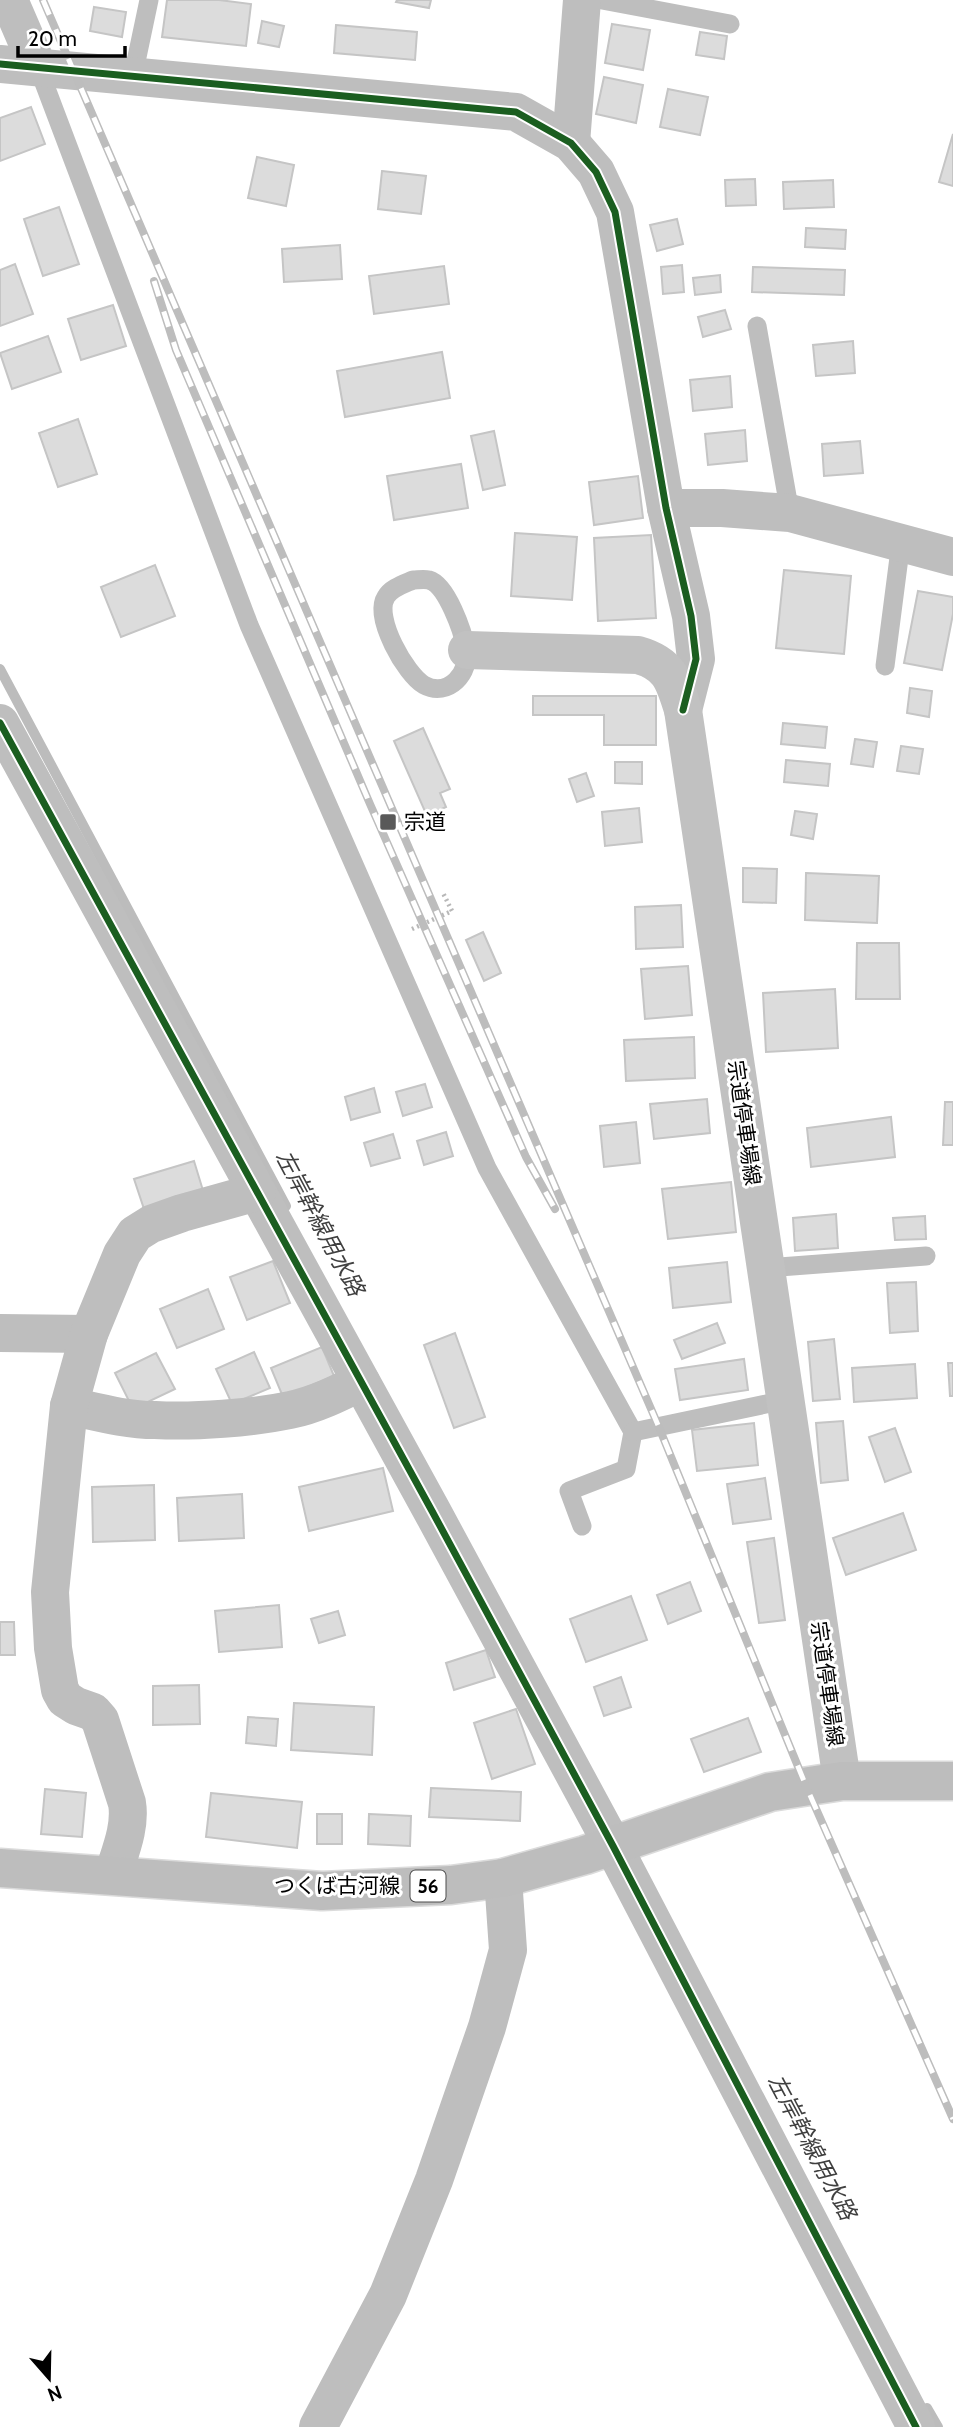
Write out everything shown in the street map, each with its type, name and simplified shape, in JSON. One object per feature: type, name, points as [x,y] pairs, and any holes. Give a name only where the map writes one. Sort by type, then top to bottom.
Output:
[{"type":"main road","name":"宗道停車場線","points":[[467,650],[638,655],[652,659],[667,670],[677,691],[683,710],[842,1781]]},
{"type":"main road","name":"つくば古河線","points":[[0,1868],[322,1891],[451,1885],[503,1878],[613,1846],[770,1792],[842,1781],[953,1781]]},
{"type":"street","points":[[9,0],[38,67]]},
{"type":"street","points":[[571,144],[582,0]]},
{"type":"street","points":[[0,64],[516,112],[571,144],[596,172],[615,212],[666,508],[691,616],[696,659],[683,710]]},
{"type":"street","points":[[666,508],[722,508],[790,513],[953,556]]},
{"type":"street","points":[[3,736],[257,1192],[613,1846],[916,2427]]},
{"type":"street","points":[[113,1875],[125,1838],[129,1814],[127,1803],[100,1720],[93,1712],[65,1699],[60,1690],[53,1648],[50,1592],[69,1406],[89,1334],[122,1254],[135,1234],[151,1224],[182,1213],[257,1192]]},
{"type":"street","points":[[0,1333],[89,1334]]},
{"type":"street","points":[[69,1406],[111,1415],[155,1420],[242,1416],[292,1410],[361,1382]]},
{"type":"street","points":[[318,2427],[388,2295],[434,2180],[487,2027],[508,1950],[503,1878]]},
{"type":"lane","points":[[133,76],[149,0]]},
{"type":"lane","points":[[602,0],[730,23]]},
{"type":"lane","points":[[38,67],[254,637],[486,1168],[633,1432],[626,1469],[569,1491],[582,1526]]},
{"type":"lane","points":[[757,326],[790,513]]},
{"type":"lane","points":[[885,666],[901,542]]},
{"type":"lane","points":[[413,580],[430,580],[442,590],[450,604],[467,650],[467,664],[463,675],[455,682],[432,689],[422,684],[402,661],[393,642],[382,612],[386,595],[413,580]]},
{"type":"lane","points":[[765,1268],[926,1256]]},
{"type":"lane","points":[[633,1432],[785,1399]]},
{"type":"path","points":[[403,933],[452,911],[443,893]]},
{"type":"building","points":[[167,0],[219,0],[251,4],[246,46],[162,37]]},
{"type":"building","points":[[431,0],[429,8],[396,2]]},
{"type":"building","points":[[94,7],[126,12],[122,37],[90,31]]},
{"type":"building","points":[[262,21],[284,26],[279,47],[258,43]]},
{"type":"building","points":[[612,24],[650,30],[643,70],[605,63]]},
{"type":"building","points":[[336,25],[417,32],[415,60],[334,53]]},
{"type":"building","points":[[700,32],[727,36],[724,59],[696,55]]},
{"type":"building","points":[[604,77],[643,85],[636,123],[596,114]]},
{"type":"building","points":[[668,89],[708,97],[700,135],[660,127]]},
{"type":"building","points":[[31,107],[45,144],[0,161],[0,118]]},
{"type":"building","points":[[953,134],[953,186],[939,182]]},
{"type":"building","points":[[257,157],[294,165],[286,206],[248,198]]},
{"type":"building","points":[[382,171],[426,176],[421,214],[378,209]]},
{"type":"building","points":[[755,179],[756,205],[726,206],[725,180]]},
{"type":"building","points":[[833,180],[834,207],[784,209],[783,182]]},
{"type":"building","points":[[59,207],[79,264],[43,276],[24,219]]},
{"type":"building","points":[[677,219],[683,244],[657,251],[650,225]]},
{"type":"building","points":[[806,228],[846,230],[845,249],[805,247]]},
{"type":"building","points":[[340,245],[342,279],[284,282],[282,249]]},
{"type":"building","points":[[15,264],[33,314],[0,326],[0,270]]},
{"type":"building","points":[[682,265],[684,292],[663,294],[661,267]]},
{"type":"building","points":[[444,266],[449,304],[374,314],[369,276]]},
{"type":"building","points":[[753,267],[845,270],[844,295],[752,292]]},
{"type":"building","points":[[720,275],[721,292],[695,295],[693,278]]},
{"type":"building","points":[[113,305],[126,346],[81,360],[68,319]]},
{"type":"building","points":[[725,310],[731,329],[703,337],[698,317]]},
{"type":"building","points":[[48,336],[61,372],[12,389],[0,353]]},
{"type":"building","points":[[853,341],[855,373],[816,376],[813,345]]},
{"type":"building","points":[[442,352],[450,398],[345,417],[337,371]]},
{"type":"building","points":[[730,376],[732,407],[693,411],[690,380]]},
{"type":"building","points":[[78,419],[97,474],[58,487],[39,433]]},
{"type":"building","points":[[745,430],[747,461],[708,465],[705,434]]},
{"type":"building","points":[[494,431],[505,485],[483,490],[471,436]]},
{"type":"building","points":[[860,441],[863,473],[824,476],[822,444]]},
{"type":"building","points":[[461,464],[468,508],[394,520],[387,476]]},
{"type":"building","points":[[638,476],[643,518],[594,525],[589,482]]},
{"type":"building","points":[[515,533],[577,537],[572,600],[511,596]]},
{"type":"building","points":[[651,535],[656,618],[598,621],[594,538]]},
{"type":"building","points":[[155,565],[175,616],[121,637],[101,587]]},
{"type":"building","points":[[784,570],[851,576],[844,654],[776,648]]},
{"type":"building","points":[[918,591],[953,597],[953,614],[942,670],[904,663]]},
{"type":"building","points":[[910,688],[932,691],[929,717],[907,713]]},
{"type":"building","points":[[533,696],[656,696],[656,745],[604,745],[604,715],[533,715]]},
{"type":"building","points":[[783,723],[827,727],[825,748],[781,744]]},
{"type":"building","points":[[423,728],[450,789],[440,793],[446,807],[427,816],[394,741]]},
{"type":"building","points":[[855,739],[877,742],[873,767],[851,764]]},
{"type":"building","points":[[901,746],[923,749],[919,774],[897,771]]},
{"type":"building","points":[[786,760],[830,764],[828,786],[784,782]]},
{"type":"building","points":[[615,762],[642,762],[642,784],[615,783]]},
{"type":"building","points":[[586,773],[594,796],[577,802],[569,779]]},
{"type":"building","points":[[639,808],[642,842],[605,846],[602,812]]},
{"type":"building","points":[[795,811],[817,814],[813,839],[791,835]]},
{"type":"building","points":[[743,868],[777,869],[776,903],[743,902]]},
{"type":"building","points":[[806,873],[879,876],[877,923],[805,920]]},
{"type":"building","points":[[681,905],[683,947],[636,949],[635,907]]},
{"type":"building","points":[[483,932],[501,973],[484,981],[466,940]]},
{"type":"building","points":[[857,943],[899,943],[900,999],[856,999]]},
{"type":"building","points":[[688,966],[692,1015],[645,1019],[641,969]]},
{"type":"building","points":[[835,989],[838,1048],[766,1052],[763,993]]},
{"type":"building","points":[[694,1037],[695,1078],[626,1081],[624,1040]]},
{"type":"building","points":[[425,1084],[432,1107],[403,1116],[396,1092]]},
{"type":"building","points":[[374,1088],[380,1112],[351,1120],[345,1097]]},
{"type":"building","points":[[707,1099],[710,1133],[654,1139],[650,1104]]},
{"type":"building","points":[[945,1102],[953,1102],[953,1145],[943,1145]]},
{"type":"building","points":[[891,1117],[895,1157],[811,1167],[807,1128]]},
{"type":"building","points":[[636,1122],[640,1163],[604,1167],[600,1126]]},
{"type":"building","points":[[446,1132],[453,1156],[424,1165],[417,1141]]},
{"type":"building","points":[[393,1134],[400,1158],[371,1166],[364,1143]]},
{"type":"building","points":[[194,1161],[205,1197],[146,1215],[134,1179]]},
{"type":"building","points":[[731,1182],[736,1232],[668,1239],[662,1189]]},
{"type":"building","points":[[836,1214],[838,1248],[795,1251],[793,1218]]},
{"type":"building","points":[[925,1216],[926,1239],[895,1240],[893,1218]]},
{"type":"building","points":[[273,1261],[290,1303],[247,1320],[230,1277]]},
{"type":"building","points":[[727,1262],[731,1302],[673,1308],[669,1268]]},
{"type":"building","points":[[916,1282],[918,1331],[890,1333],[887,1283]]},
{"type":"building","points":[[208,1289],[224,1329],[177,1348],[160,1309]]},
{"type":"building","points":[[717,1323],[725,1343],[682,1359],[674,1340]]},
{"type":"building","points":[[455,1333],[485,1417],[454,1428],[424,1345]]},
{"type":"building","points":[[834,1339],[840,1399],[813,1401],[808,1342]]},
{"type":"building","points":[[322,1347],[334,1376],[283,1397],[271,1368]]},
{"type":"building","points":[[254,1352],[270,1388],[232,1404],[216,1369]]},
{"type":"building","points":[[156,1353],[175,1389],[133,1409],[115,1373]]},
{"type":"building","points":[[744,1359],[748,1390],[680,1400],[675,1369]]},
{"type":"building","points":[[948,1363],[953,1363],[953,1396],[950,1396]]},
{"type":"building","points":[[915,1364],[917,1398],[854,1402],[852,1368]]},
{"type":"building","points":[[843,1421],[848,1480],[821,1483],[816,1423]]},
{"type":"building","points":[[754,1423],[758,1465],[697,1471],[692,1430]]},
{"type":"building","points":[[895,1428],[911,1472],[885,1482],[869,1437]]},
{"type":"building","points":[[383,1468],[393,1511],[309,1531],[299,1487]]},
{"type":"building","points":[[765,1478],[771,1519],[733,1524],[727,1484]]},
{"type":"building","points":[[154,1485],[155,1540],[93,1542],[92,1487]]},
{"type":"building","points":[[242,1494],[244,1538],[179,1541],[177,1498]]},
{"type":"building","points":[[903,1513],[916,1550],[846,1575],[833,1538]]},
{"type":"building","points":[[774,1538],[785,1620],[759,1623],[747,1542]]},
{"type":"building","points":[[690,1582],[701,1611],[668,1624],[657,1595]]},
{"type":"building","points":[[631,1596],[647,1640],[586,1662],[570,1619]]},
{"type":"building","points":[[279,1605],[282,1647],[219,1652],[215,1611]]},
{"type":"building","points":[[338,1611],[345,1635],[319,1643],[311,1619]]},
{"type":"building","points":[[0,1622],[14,1622],[15,1655],[0,1655]]},
{"type":"building","points":[[486,1650],[495,1677],[454,1690],[446,1663]]},
{"type":"building","points":[[621,1677],[631,1707],[604,1716],[594,1687]]},
{"type":"building","points":[[199,1685],[200,1724],[153,1725],[153,1686]]},
{"type":"building","points":[[294,1703],[374,1707],[372,1755],[291,1750]]},
{"type":"building","points":[[516,1709],[535,1764],[492,1779],[474,1723]]},
{"type":"building","points":[[248,1717],[278,1719],[276,1746],[246,1743]]},
{"type":"building","points":[[748,1718],[761,1752],[704,1772],[691,1739]]},
{"type":"building","points":[[431,1788],[521,1792],[520,1821],[429,1817]]},
{"type":"building","points":[[45,1789],[86,1793],[82,1837],[41,1834]]},
{"type":"building","points":[[211,1793],[302,1802],[297,1848],[206,1837]]},
{"type":"building","points":[[317,1814],[342,1814],[342,1844],[317,1844]]},
{"type":"building","points":[[369,1814],[411,1816],[410,1846],[368,1844]]},
{"type":"waterway","name":"左岸幹線用水路","points":[[0,669],[286,1206]]},
{"type":"waterway","name":"左岸幹線用水路","points":[[927,2408],[938,2427]]},
{"type":"railway","points":[[43,0],[658,1425],[806,1786],[953,2119]]},
{"type":"railway","points":[[154,281],[176,350],[370,804],[526,1157],[555,1209]]},
{"type":"cycle path","points":[[0,64],[516,112],[571,143],[596,172],[615,212],[666,508],[691,616],[696,659],[683,710]]},
{"type":"cycle path","points":[[0,723],[613,1846],[916,2427]]},
{"type":"place","name":"宗道","points":[[388,822]]}]
